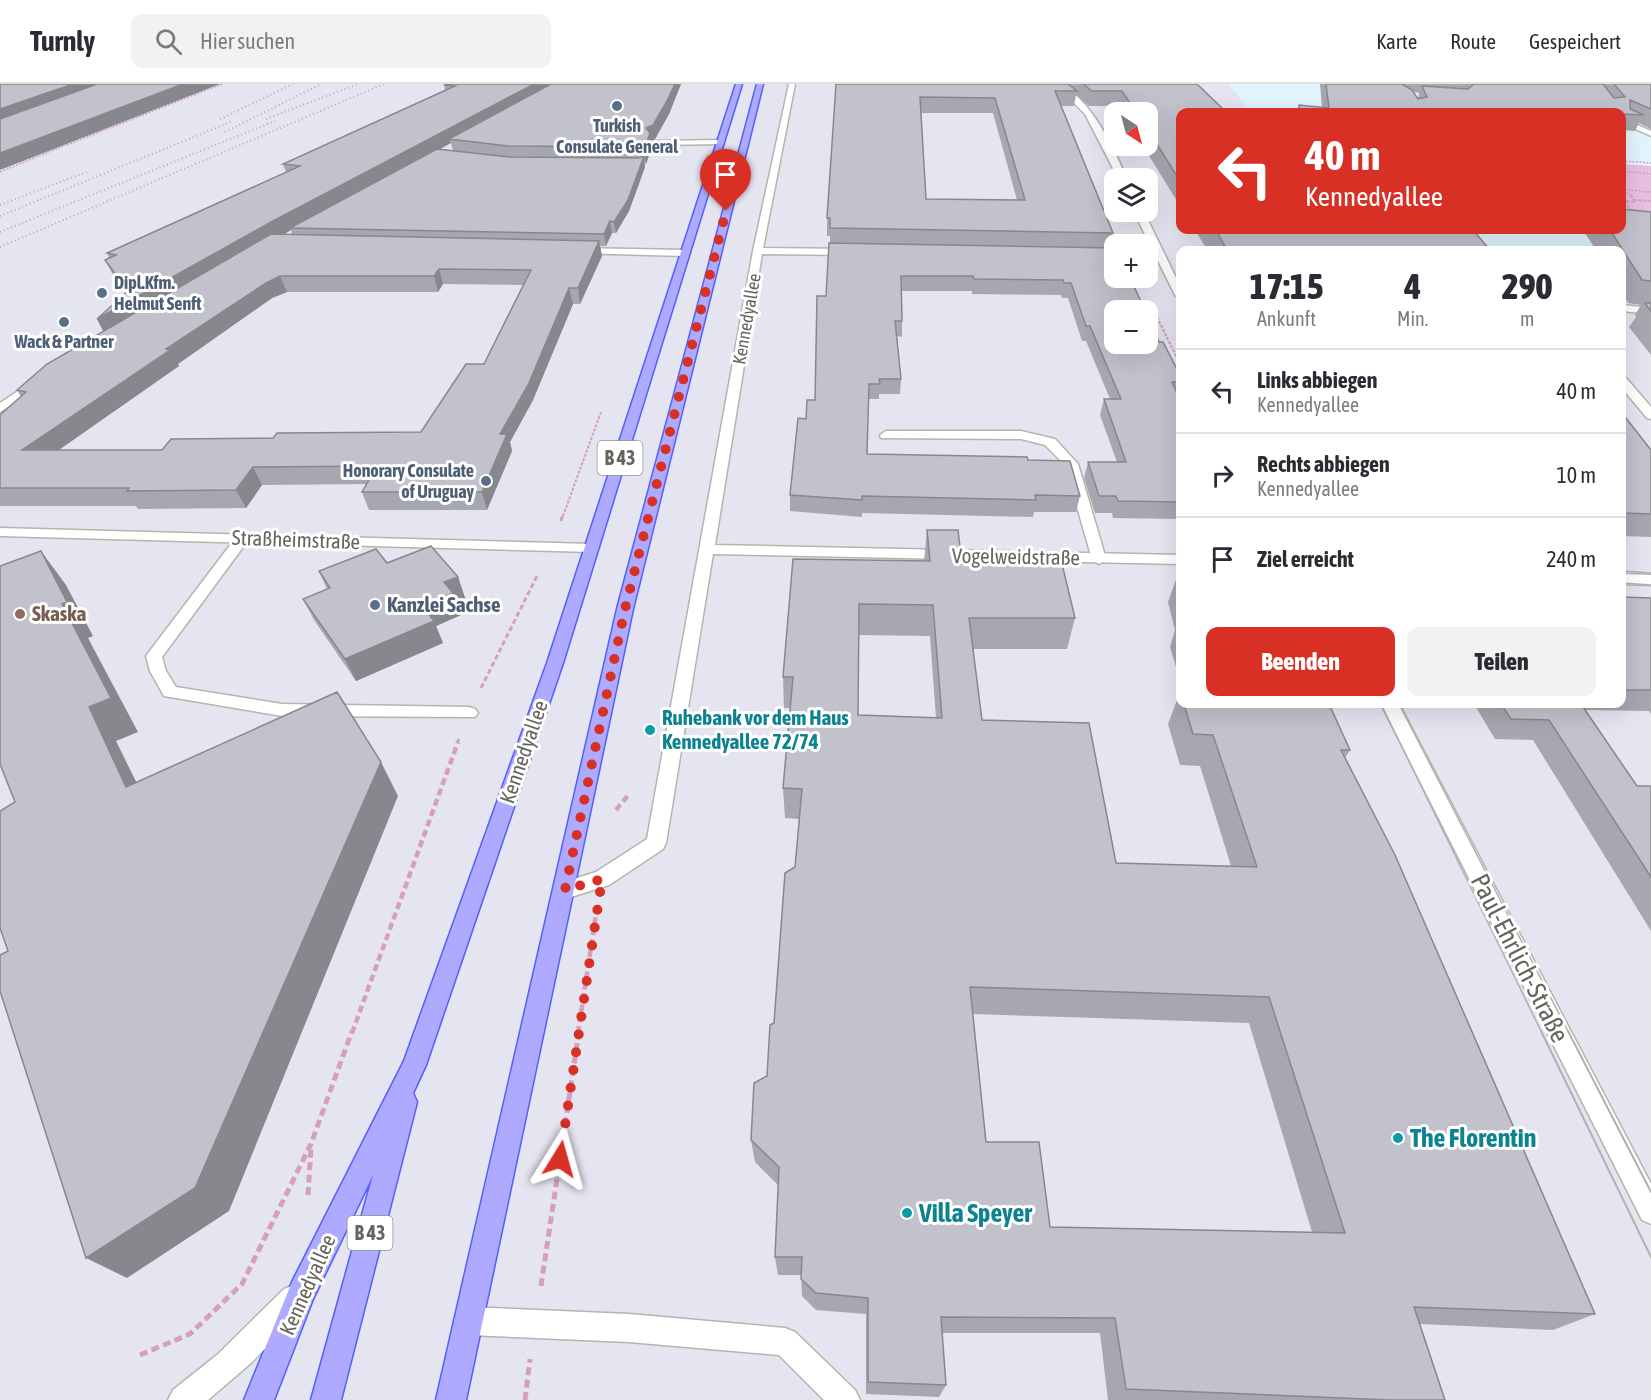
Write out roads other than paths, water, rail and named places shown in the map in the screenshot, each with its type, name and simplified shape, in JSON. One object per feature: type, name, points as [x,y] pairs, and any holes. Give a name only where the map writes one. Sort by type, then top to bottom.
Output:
[{"type":"main road","name":"Kennedyallee","points":[[259,1400],[302,1292],[414,1065],[555,663],[739,84]]},
{"type":"main road","name":"B 43","points":[[451,1400],[625,609],[760,84]]},
{"type":"main road","name":"B 43","points":[[326,1400],[414,1065]]},
{"type":"street","name":"Kennedyallee","points":[[565,890],[602,879],[656,843],[758,251],[792,84]]},
{"type":"street","points":[[1054,84],[1075,97],[1089,112],[1117,168]]},
{"type":"street","points":[[1626,122],[1651,134]]},
{"type":"street","points":[[654,143],[721,142]]},
{"type":"street","points":[[1143,222],[1176,287]]},
{"type":"street","points":[[564,251],[685,254]]},
{"type":"street","points":[[758,251],[864,252]]},
{"type":"street","points":[[1161,257],[1173,259]]},
{"type":"street","points":[[1626,308],[1651,311]]},
{"type":"street","points":[[0,408],[46,378]]},
{"type":"street","points":[[1626,386],[1651,415]]},
{"type":"street","points":[[886,435],[1021,435],[1050,442],[1071,464],[1099,559]]},
{"type":"street","name":"Straßheimstraße","points":[[0,532],[592,548]]},
{"type":"street","points":[[242,538],[154,656],[158,671],[170,692],[282,710],[469,713]]},
{"type":"street","name":"Vogelweidstraße","points":[[708,549],[1176,560]]},
{"type":"street","points":[[1626,579],[1651,580]]},
{"type":"street","name":"Paul-Ehrlich-Straße","points":[[1392,708],[1650,1208]]},
{"type":"street","points":[[183,1400],[208,1383],[240,1354],[302,1292]]},
{"type":"street","points":[[468,1321],[536,1323],[784,1342],[845,1400]]},
{"type":"tram line","points":[[1626,571],[1651,573]]},
{"type":"tram line","points":[[1626,583],[1651,585]]},
{"type":"tram line","points":[[1383,708],[1542,1033]]},
{"type":"tram line","points":[[1401,708],[1569,1033]]},
{"type":"tram line","points":[[1541,1031],[1651,1257]]},
{"type":"tram line","points":[[1568,1031],[1651,1192]]},
{"type":"railway","points":[[220,119],[293,84]]},
{"type":"railway","points":[[225,132],[321,84]]},
{"type":"railway","points":[[266,119],[358,84]]},
{"type":"railway","points":[[0,247],[384,84]]},
{"type":"railway","points":[[0,216],[233,121]]},
{"type":"railway","points":[[0,232],[275,121]]},
{"type":"railway","points":[[0,205],[89,171]]},
{"type":"place","name":"Turkish Consulate General","points":[[617,106]]},
{"type":"place","name":"Dipl.Kfm. Helmut Senft","points":[[102,293]]},
{"type":"place","name":"Wack & Partner","points":[[64,322]]},
{"type":"place","name":"Honorary Consulate of Uruguay","points":[[486,481]]},
{"type":"place","name":"Kanzlei Sachse","points":[[375,605]]},
{"type":"place","name":"Skaska","points":[[20,614]]},
{"type":"place","name":"Ruhebank vor dem Haus Kennedyallee 72/74","points":[[650,730]]},
{"type":"place","name":"The Florentin","points":[[1398,1138]]},
{"type":"place","name":"Villa Speyer","points":[[907,1213]]}]
